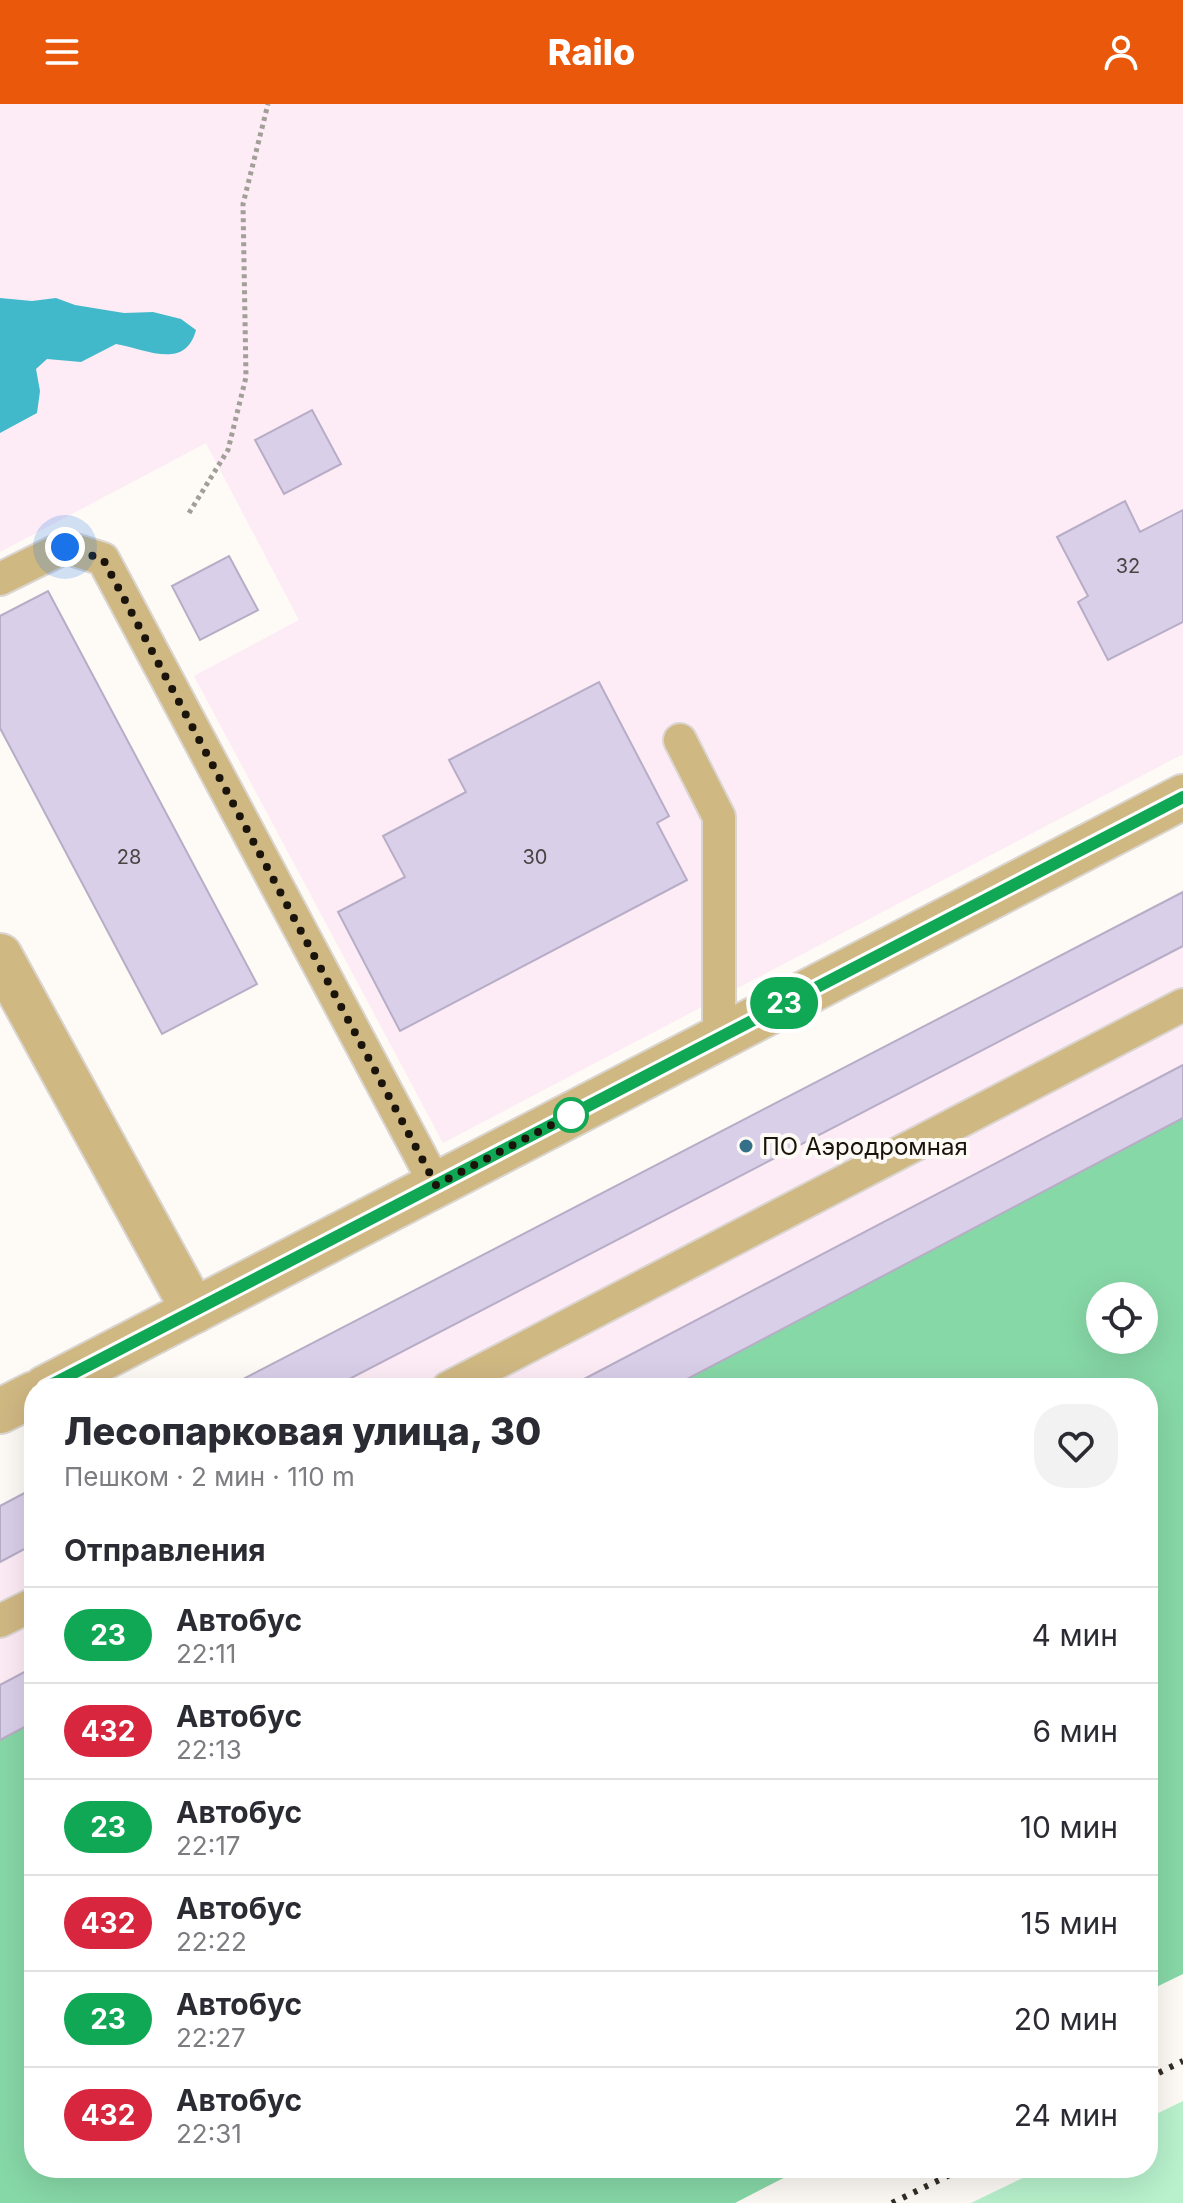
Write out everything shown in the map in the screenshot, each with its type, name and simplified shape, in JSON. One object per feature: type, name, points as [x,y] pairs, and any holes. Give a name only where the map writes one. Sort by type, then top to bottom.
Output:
[{"type":"street","points":[[64,1378],[1183,797]]},
{"type":"street","points":[[0,956],[194,1311]]},
{"type":"street","points":[[0,1411],[24,1399]]},
{"type":"lane","points":[[0,579],[65,547],[103,559],[436,1185]]},
{"type":"lane","points":[[680,740],[719,817],[719,1037]]},
{"type":"lane","points":[[467,1378],[1183,1005]]},
{"type":"lane","points":[[0,1621],[24,1609]]},
{"type":"path","points":[[189,513],[228,450],[246,377],[243,204],[268,104]]},
{"type":"shaded area","points":[[0,104],[1183,104],[1183,754],[443,1143],[194,676],[299,620],[206,443],[0,552]]},
{"type":"shaded area","points":[[1183,892],[1183,1118],[689,1378],[245,1378]]},
{"type":"shaded area","points":[[24,1493],[24,1727],[0,1740],[0,1506]]},
{"type":"green space","points":[[1183,1118],[1183,1974],[1158,1986],[1158,1378],[689,1378]]},
{"type":"green space","points":[[24,1727],[24,2178],[784,2178],[735,2203],[0,2203],[0,1740]]},
{"type":"green space","points":[[1183,2101],[1183,2203],[971,2203],[1022,2178],[1158,2178],[1158,2113]]},
{"type":"water","points":[[0,298],[32,301],[56,298],[75,305],[124,313],[153,312],[181,319],[196,330],[191,343],[174,354],[152,353],[116,344],[81,362],[47,359],[36,369],[40,391],[37,413],[0,433]]},
{"type":"building","points":[[312,410],[341,464],[284,494],[255,440]]},
{"type":"building","points":[[1125,501],[1140,532],[1183,510],[1183,622],[1108,660],[1078,602],[1088,596],[1057,537]]},
{"type":"building","points":[[229,556],[258,610],[200,640],[172,586]]},
{"type":"building","points":[[48,591],[257,984],[162,1034],[0,728],[0,616]]},
{"type":"building","points":[[599,682],[669,816],[657,823],[687,880],[400,1031],[338,912],[405,877],[383,836],[466,792],[449,760]]},
{"type":"building","name":"ПО Аэродромная","points":[[1183,892],[1183,946],[351,1378],[245,1378]]},
{"type":"building","points":[[1183,1065],[1183,1118],[689,1378],[586,1378]]},
{"type":"building","points":[[24,1493],[24,1549],[0,1562],[0,1506]]},
{"type":"building","points":[[24,1672],[24,1727],[0,1740],[0,1685]]},
{"type":"railway","points":[[1158,2073],[1183,2061]]},
{"type":"railway","points":[[892,2203],[943,2178]]},
{"type":"bus line","name":"23","points":[[64,1378],[1183,797]]},
{"type":"place","name":"ПО Аэродромная","points":[[746,1146]]},
{"type":"route","points":[[65,547],[103,559],[436,1185],[584,1108],[571,1115]]}]
